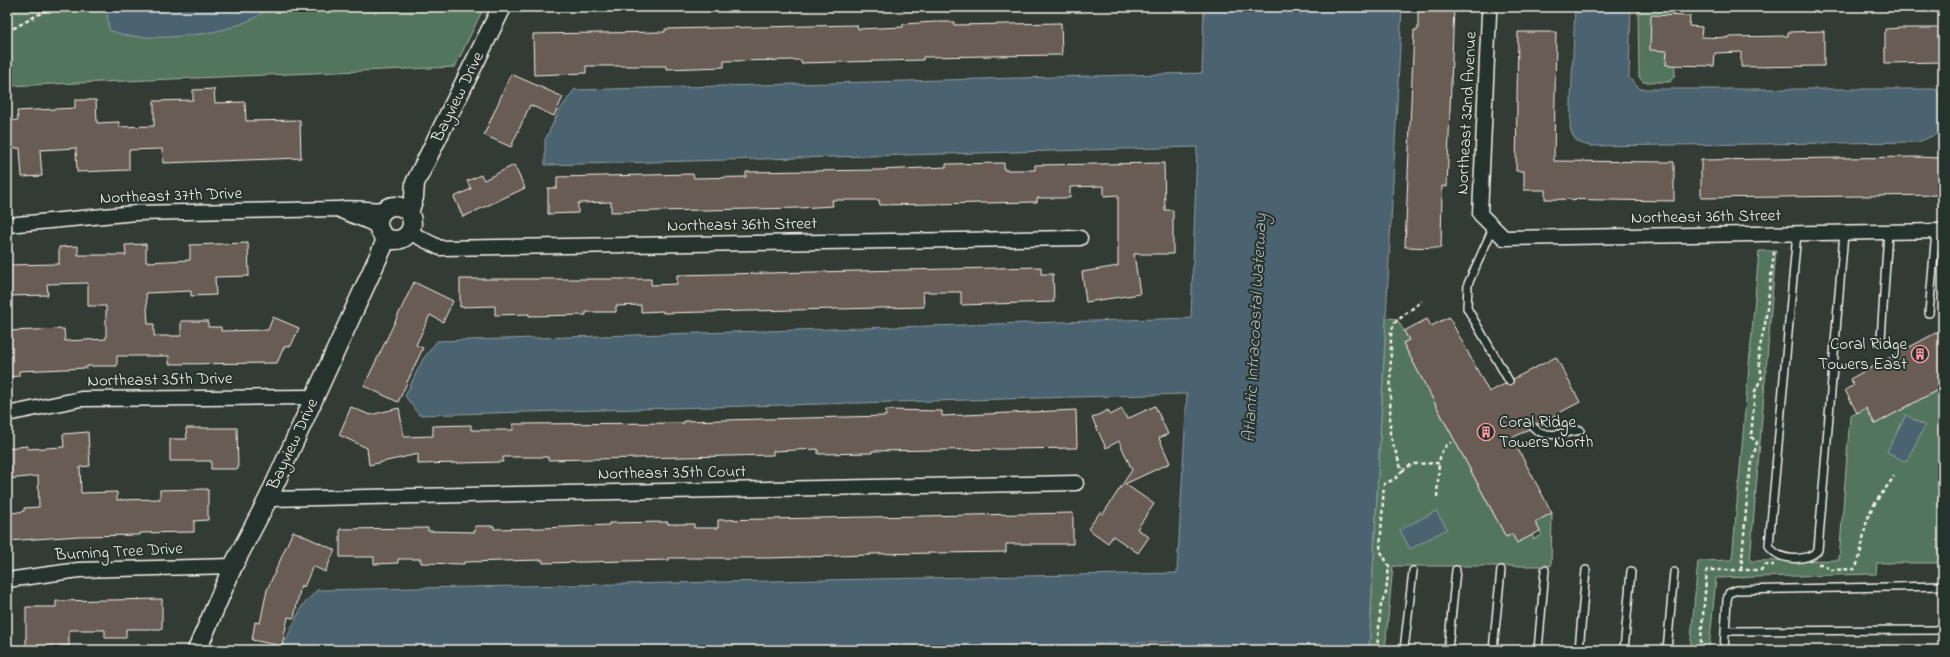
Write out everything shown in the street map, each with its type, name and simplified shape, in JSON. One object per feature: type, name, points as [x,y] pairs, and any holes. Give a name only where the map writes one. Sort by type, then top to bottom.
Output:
[{"type":"street","name":"Bayview Drive","points":[[197,650],[233,566],[268,499],[314,397],[382,232],[378,217],[395,209],[414,197],[414,186],[502,7]]},
{"type":"street","name":"Northeast 32nd Avenue","points":[[1480,214],[1490,10]]},
{"type":"street","name":"Northeast 37th Drive","points":[[7,225],[136,213],[338,209],[351,207],[371,210],[395,209]]},
{"type":"street","name":"Northeast 37th Drive","points":[[338,209],[351,216],[368,221],[382,232]]},
{"type":"street","name":"Bayview Drive","points":[[395,209],[412,223],[409,232]]},
{"type":"street","name":"Northeast 36th Street","points":[[1480,214],[1504,238],[1939,231]]},
{"type":"street","points":[[382,232],[401,238],[409,232]]},
{"type":"street","name":"Northeast 36th Street","points":[[409,232],[440,248],[1080,238]]},
{"type":"street","name":"Northeast 35th Drive","points":[[7,414],[81,399],[314,397]]},
{"type":"street","name":"Northeast 35th Court","points":[[268,499],[1076,483]]},
{"type":"street","name":"Burning Tree Drive","points":[[7,580],[79,570],[233,566]]},
{"type":"lane","points":[[1494,228],[1468,284],[1467,308],[1509,381]]},
{"type":"lane","points":[[1930,313],[1939,231]]},
{"type":"lane","points":[[1881,339],[1888,232]]},
{"type":"lane","points":[[1797,233],[1769,545],[1772,551],[1780,556],[1802,558],[1813,556],[1818,550],[1844,233]]},
{"type":"lane","points":[[1533,427],[1539,433],[1548,435],[1580,430]]},
{"type":"lane","points":[[1448,650],[1456,570]]},
{"type":"lane","points":[[1493,650],[1501,570]]},
{"type":"lane","points":[[1538,650],[1545,570]]},
{"type":"lane","points":[[1579,650],[1586,570]]},
{"type":"lane","points":[[1404,650],[1413,571]]},
{"type":"lane","points":[[1624,650],[1631,571]]},
{"type":"lane","points":[[1667,650],[1674,572]]},
{"type":"lane","points":[[1724,650],[1728,600],[1730,593],[1737,590],[1943,586]]},
{"type":"lane","points":[[1726,631],[1943,630]]},
{"type":"path","points":[[7,32],[52,7]]},
{"type":"path","points":[[1741,570],[1749,475],[1757,442],[1751,437],[1755,391],[1762,377],[1759,350],[1765,324],[1774,252]]},
{"type":"path","points":[[1402,471],[1390,435],[1391,334],[1394,323],[1422,301]]},
{"type":"path","points":[[1437,497],[1441,453],[1444,447],[1451,442]]},
{"type":"path","points":[[1377,650],[1381,604],[1386,593],[1389,566],[1380,550],[1384,484],[1396,480],[1402,471],[1412,464],[1439,463]]},
{"type":"green space","points":[[7,7],[484,7],[455,67],[7,86]]},
{"type":"green space","points":[[1638,7],[1674,7],[1675,75],[1670,82],[1643,82],[1639,77]]},
{"type":"green space","points":[[1759,251],[1776,251],[1750,561],[1839,560],[1850,416],[1866,408],[1875,424],[1943,387],[1943,563],[1877,563],[1876,574],[1716,578],[1709,650],[1690,650],[1698,561],[1732,560]]},
{"type":"green space","points":[[1386,318],[1397,319],[1409,340],[1403,343],[1506,537],[1512,534],[1532,535],[1534,539],[1542,535],[1535,522],[1552,513],[1551,566],[1393,566],[1385,650],[1369,650]]},
{"type":"water","points":[[111,7],[270,7],[241,24],[223,30],[184,36],[146,37],[127,36],[109,30],[107,12]]},
{"type":"water","name":"Atlantic Intracoastal Waterway","points":[[1204,7],[1402,7],[1369,650],[1172,650],[1173,642],[874,650],[281,650],[302,606],[317,590],[1177,573],[1187,394],[419,415],[405,396],[423,359],[437,341],[1191,318],[1197,147],[545,165],[545,140],[559,111],[574,90],[1202,73]]},
{"type":"water","points":[[1575,7],[1631,7],[1629,78],[1640,89],[1936,89],[1943,105],[1942,132],[1918,142],[1590,146],[1582,144],[1574,138],[1570,127]]},
{"type":"water","points":[[1906,415],[1925,426],[1906,462],[1887,452]]},
{"type":"water","points":[[1436,511],[1447,529],[1410,549],[1400,530]]},
{"type":"building","points":[[1418,7],[1454,7],[1447,187],[1442,186],[1441,248],[1405,247],[1414,30],[1418,30]]},
{"type":"building","points":[[1651,15],[1690,16],[1689,26],[1702,27],[1701,37],[1728,38],[1727,37],[1788,36],[1788,32],[1824,31],[1824,66],[1741,67],[1741,52],[1715,53],[1714,66],[1666,65],[1667,51],[1650,50]]},
{"type":"building","points":[[954,22],[954,25],[1061,23],[1062,55],[923,57],[923,60],[801,63],[801,60],[724,61],[724,67],[666,69],[666,66],[586,66],[586,73],[534,75],[533,34],[665,32],[665,29],[857,25],[858,29],[903,27],[903,24]]},
{"type":"building","points":[[1943,28],[1943,62],[1885,63],[1885,29]]},
{"type":"building","points":[[1518,32],[1556,32],[1554,161],[1674,162],[1674,201],[1545,199],[1545,190],[1524,190],[1524,171],[1516,171]]},
{"type":"building","points":[[511,74],[563,97],[554,116],[530,105],[511,147],[484,135]]},
{"type":"building","points":[[214,89],[215,103],[245,102],[246,121],[300,120],[301,158],[163,163],[162,149],[129,150],[129,170],[77,172],[76,148],[40,150],[42,176],[22,177],[20,148],[7,149],[7,121],[18,120],[17,111],[75,108],[75,100],[96,100],[97,123],[119,122],[119,127],[154,126],[154,101],[193,100],[193,90]]},
{"type":"building","points":[[1915,157],[1943,158],[1943,195],[1701,198],[1701,160]]},
{"type":"building","points":[[1004,163],[1004,170],[1035,170],[1035,165],[1164,163],[1165,210],[1173,210],[1173,254],[1134,254],[1140,294],[1086,302],[1082,272],[1118,266],[1118,195],[1104,196],[1104,186],[1070,187],[1070,198],[1037,198],[1037,202],[880,205],[879,200],[832,200],[833,206],[799,208],[611,212],[611,202],[578,203],[578,213],[548,214],[548,188],[557,188],[557,177],[693,174],[694,178],[746,177],[746,172],[879,170],[946,167],[946,164]]},
{"type":"building","points":[[514,165],[525,188],[463,217],[454,197],[471,189],[467,181],[481,175],[484,180]]},
{"type":"building","points":[[248,243],[249,276],[215,277],[216,295],[191,296],[191,291],[146,293],[148,324],[154,324],[154,336],[181,336],[181,321],[208,321],[208,327],[221,327],[221,331],[268,330],[273,317],[299,328],[291,346],[284,347],[277,363],[169,364],[169,356],[117,356],[117,366],[87,366],[87,368],[19,371],[19,376],[7,377],[7,331],[64,329],[65,341],[106,339],[106,306],[88,306],[88,283],[47,284],[48,295],[7,296],[7,265],[59,264],[59,247],[78,246],[78,255],[126,255],[125,245],[146,244],[146,262],[190,260],[190,245]]},
{"type":"building","points":[[1041,267],[1041,274],[1053,274],[1054,302],[961,305],[961,292],[923,292],[924,307],[663,313],[663,311],[641,312],[641,305],[616,306],[616,312],[586,312],[586,315],[529,316],[529,314],[495,315],[495,306],[460,307],[460,279],[651,279],[651,285],[677,284],[677,275]]},
{"type":"building","points":[[414,282],[453,301],[443,322],[430,315],[416,345],[423,348],[398,402],[364,386]]},
{"type":"building","name":"Coral Ridge Towers North","points":[[1449,317],[1489,392],[1505,384],[1511,385],[1513,383],[1513,379],[1556,357],[1580,402],[1538,424],[1531,423],[1528,426],[1529,429],[1512,438],[1552,513],[1535,522],[1540,531],[1517,543],[1512,534],[1506,537],[1403,343],[1409,340],[1404,331],[1427,319],[1431,326]]},
{"type":"building","name":"Coral Ridge Towers East","points":[[1943,329],[1943,387],[1875,424],[1866,408],[1857,413],[1845,390],[1854,385],[1850,379]]},
{"type":"building","points":[[1155,406],[1168,434],[1159,438],[1170,463],[1125,484],[1154,504],[1137,529],[1149,537],[1138,553],[1113,536],[1108,543],[1088,529],[1100,512],[1103,514],[1132,470],[1119,441],[1106,448],[1092,418],[1108,410],[1110,415],[1122,409],[1127,419]]},
{"type":"building","points":[[351,407],[370,415],[399,408],[404,437],[433,436],[433,426],[471,425],[471,430],[513,430],[513,424],[684,423],[684,421],[886,416],[886,410],[942,411],[942,416],[1076,410],[1077,448],[872,451],[872,453],[818,454],[818,449],[773,451],[773,455],[548,460],[548,457],[503,457],[503,462],[418,464],[418,454],[369,465],[367,448],[339,435]]},
{"type":"building","points":[[186,428],[237,428],[238,469],[211,469],[211,461],[170,461],[170,439],[187,439]]},
{"type":"building","points":[[88,432],[90,466],[80,467],[81,493],[117,492],[117,500],[160,499],[160,490],[208,489],[208,520],[194,521],[194,532],[140,533],[140,535],[79,536],[7,541],[7,514],[24,511],[24,508],[39,507],[38,476],[7,479],[7,448],[27,446],[27,449],[64,447],[63,434]]},
{"type":"building","points":[[1073,513],[1073,544],[1006,544],[1006,552],[870,554],[871,555],[769,558],[669,558],[669,560],[543,563],[543,560],[464,562],[464,564],[421,563],[421,559],[398,559],[398,563],[374,564],[374,557],[340,557],[340,529],[428,528],[428,531],[475,532],[475,526],[494,526],[494,529],[609,525],[609,523],[668,522],[668,524],[694,524],[694,528],[718,528],[718,520]]},
{"type":"building","points":[[293,531],[335,550],[325,572],[313,566],[304,587],[301,585],[294,618],[288,617],[282,646],[252,640],[255,622],[260,623],[267,590]]},
{"type":"building","points":[[162,599],[162,629],[126,629],[126,638],[105,638],[105,630],[69,630],[69,646],[26,647],[26,607],[56,607],[56,601]]},
{"type":"place","name":"Coral Ridge Towers East","points":[[1920,354]]},
{"type":"place","name":"Coral Ridge Towers North","points":[[1486,432]]}]
